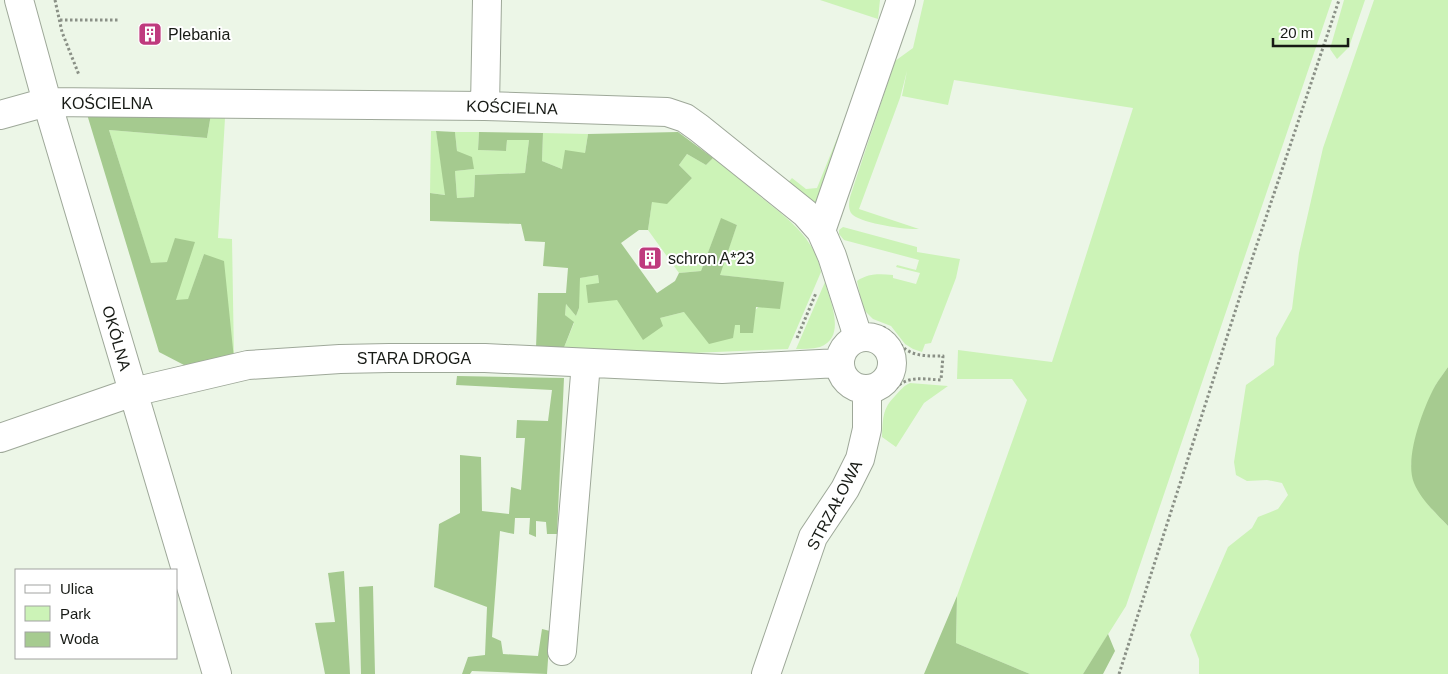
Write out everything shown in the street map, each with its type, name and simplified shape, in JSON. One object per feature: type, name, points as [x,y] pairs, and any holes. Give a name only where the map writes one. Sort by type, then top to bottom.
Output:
[{"type":"street","name":"OKÓLNA","points":[[19,0],[47,102],[217,674]]},
{"type":"street","points":[[485,106],[487,0]]},
{"type":"street","points":[[822,231],[901,0]]},
{"type":"street","name":"KOŚCIELNA","points":[[0,115],[47,102],[485,106],[667,112],[677,114],[700,128],[805,213],[822,231],[858,337]]},
{"type":"street","points":[[866,336],[882,342],[888,348],[891,356],[892,365],[886,379],[874,388],[858,388],[850,385],[840,372],[840,354],[850,341],[858,337],[866,336]]},
{"type":"street","name":"STARA DROGA","points":[[0,438],[133,392],[248,365],[340,358],[485,358],[722,369],[839,363]]},
{"type":"street","points":[[562,652],[586,363]]},
{"type":"street","name":"STRZAŁOWA","points":[[766,674],[813,538],[845,489],[860,459],[867,429],[867,389]]},
{"type":"path","points":[[54,0],[62,32],[80,77]]},
{"type":"path","points":[[1119,674],[1247,274],[1339,0]]},
{"type":"path","points":[[60,20],[118,20]]},
{"type":"path","points":[[794,344],[817,290]]},
{"type":"green space","points":[[820,0],[880,0],[878,19]]},
{"type":"green space","points":[[924,0],[1332,0],[1126,606],[1083,674],[1030,674],[956,643],[957,596],[1027,400],[1012,379],[957,379],[958,350],[1052,362],[1133,108],[954,80],[948,105],[902,96],[907,71],[900,98],[859,209],[919,229],[883,225],[855,217],[849,209],[850,197],[895,61],[913,48]]},
{"type":"green space","points":[[1344,0],[1365,0],[1349,47],[1337,59],[1330,49]]},
{"type":"green space","points":[[1374,0],[1448,0],[1448,367],[1435,386],[1423,414],[1411,464],[1429,506],[1448,526],[1448,674],[1199,674],[1199,659],[1190,635],[1228,547],[1252,528],[1258,517],[1278,509],[1288,495],[1282,483],[1267,480],[1247,481],[1236,475],[1234,462],[1246,385],[1274,365],[1276,338],[1292,309],[1299,253],[1323,148]]},
{"type":"green space","points":[[859,84],[824,197],[815,204],[785,186],[792,178],[806,189],[817,188]]},
{"type":"green space","points":[[211,114],[225,118],[218,238],[232,239],[234,359],[204,254],[188,300],[175,300],[167,262],[151,264],[109,130],[207,138]]},
{"type":"green space","points":[[431,131],[436,131],[446,195],[430,193]]},
{"type":"green space","points":[[455,132],[479,132],[478,150],[506,151],[507,140],[529,140],[525,173],[475,175],[474,197],[457,198],[455,171],[474,169],[457,151]]},
{"type":"green space","points":[[543,133],[588,134],[585,153],[562,169],[542,161]]},
{"type":"green space","points":[[687,154],[706,165],[713,158],[790,221],[813,249],[821,272],[788,349],[619,356],[563,350],[574,323],[565,315],[566,304],[576,316],[579,308],[579,278],[598,275],[599,283],[617,300],[660,318],[684,312],[735,325],[740,325],[784,282],[719,275],[737,225],[721,219],[701,271],[679,273],[648,230],[652,201],[692,178],[679,165]]},
{"type":"green space","points":[[843,227],[917,247],[917,252],[960,259],[956,278],[931,343],[925,344],[922,352],[905,344],[891,326],[873,319],[863,309],[857,281],[870,275],[883,274],[893,275],[893,278],[916,284],[920,273],[896,267],[897,265],[916,270],[919,260],[844,240],[839,234],[839,230]]},
{"type":"green space","points":[[825,282],[833,308],[835,327],[833,335],[828,342],[820,347],[796,349]]},
{"type":"green space","points":[[910,383],[948,386],[924,403],[896,447],[882,437],[884,415],[891,401]]},
{"type":"shaded area","points":[[86,111],[211,114],[207,138],[109,130],[151,263],[167,262],[175,238],[195,242],[176,300],[188,299],[204,254],[224,261],[234,359],[184,365],[159,352]]},
{"type":"shaded area","points":[[436,131],[455,132],[457,151],[472,157],[474,169],[455,171],[457,198],[474,197],[475,175],[525,173],[529,140],[507,140],[506,151],[478,150],[479,132],[543,133],[542,161],[562,169],[565,150],[585,153],[588,134],[678,132],[713,158],[706,165],[687,154],[679,165],[692,178],[667,204],[652,202],[648,230],[639,230],[621,243],[657,293],[675,281],[679,273],[701,271],[721,218],[737,225],[720,275],[784,282],[780,309],[756,307],[753,333],[740,333],[740,325],[735,325],[733,338],[709,344],[684,312],[660,318],[663,326],[643,340],[617,300],[588,303],[586,285],[599,283],[598,275],[580,278],[579,308],[576,316],[566,304],[565,315],[574,322],[563,350],[536,348],[538,293],[566,293],[568,268],[543,266],[545,242],[525,241],[521,224],[430,221],[430,193],[445,195]]},
{"type":"shaded area","points":[[457,376],[564,378],[557,534],[547,534],[546,522],[536,521],[536,537],[529,534],[530,518],[515,518],[514,534],[500,531],[492,637],[501,641],[503,654],[538,656],[542,629],[550,631],[547,674],[472,671],[470,674],[462,674],[468,657],[485,655],[487,607],[434,587],[439,524],[460,513],[460,455],[481,457],[482,511],[509,514],[511,487],[521,490],[525,438],[516,438],[517,420],[548,421],[552,390],[456,385]]},
{"type":"shaded area","points":[[344,571],[350,674],[325,674],[315,623],[335,622],[328,573]]},
{"type":"shaded area","points":[[373,586],[375,674],[361,674],[359,587]]},
{"type":"shaded area","points":[[957,596],[956,643],[1030,674],[924,674]]},
{"type":"shaded area","points":[[1108,634],[1115,651],[1103,674],[1083,674]]},
{"type":"water","points":[[1448,367],[1448,526],[1429,506],[1417,489],[1414,483],[1411,461],[1416,434],[1425,407],[1435,386]]},
{"type":"place","name":"Plebania","points":[[150,34]]},
{"type":"place","name":"schron A*23","points":[[650,258]]}]
